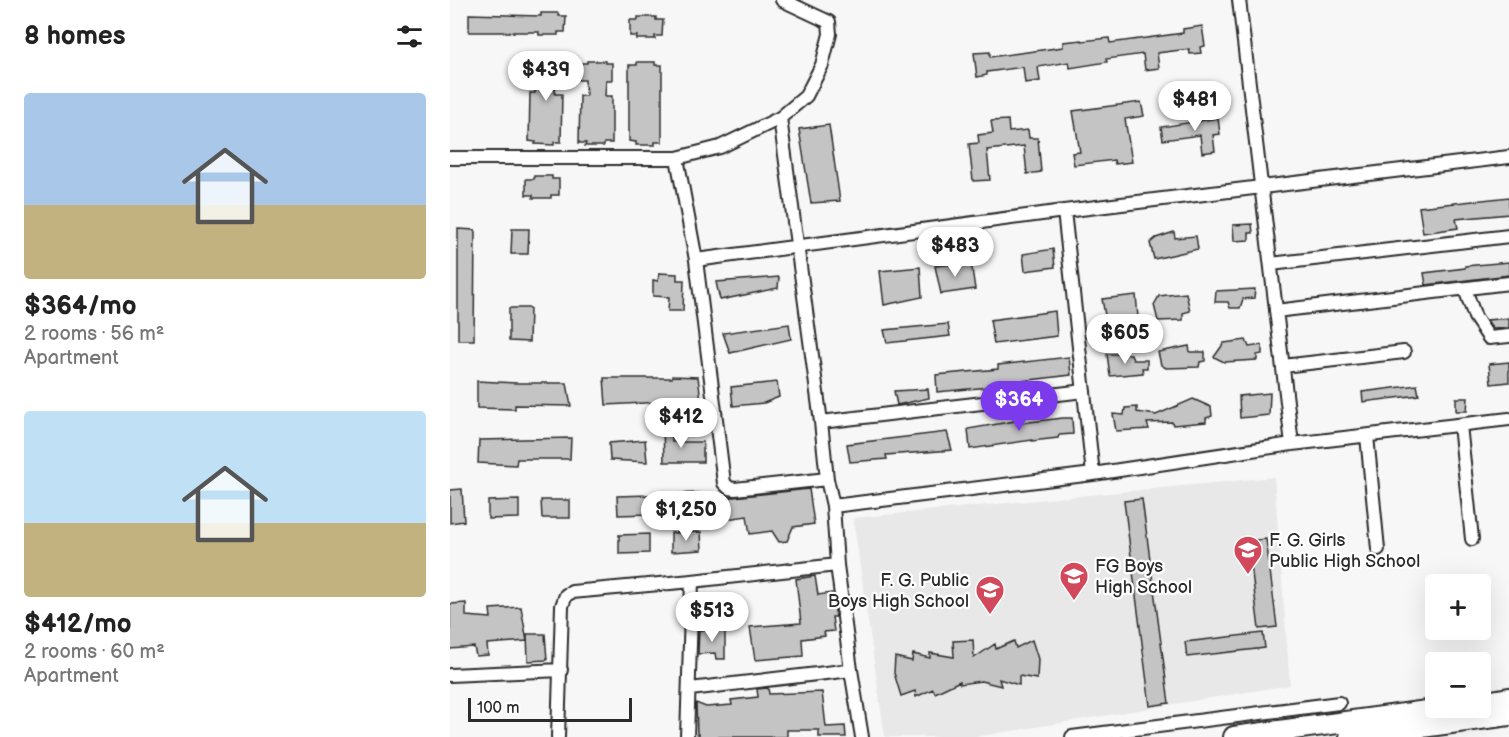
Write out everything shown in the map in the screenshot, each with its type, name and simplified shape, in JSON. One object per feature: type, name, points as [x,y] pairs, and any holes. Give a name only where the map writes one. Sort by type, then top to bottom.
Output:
[{"type":"main road","points":[[1491,701],[1509,698]]},
{"type":"main road","points":[[1234,737],[1425,711]]},
{"type":"main road","points":[[1350,737],[1509,715]]},
{"type":"street","points":[[450,158],[677,158],[720,147],[780,118],[806,96],[822,65],[830,34],[829,22],[782,0]]},
{"type":"street","points":[[1239,0],[1292,444]]},
{"type":"street","points":[[780,118],[799,248],[826,479],[833,506],[837,566],[862,737]]},
{"type":"street","points":[[696,260],[1509,157]]},
{"type":"street","points":[[677,158],[696,260],[724,483],[729,488],[735,489],[826,479]]},
{"type":"street","points":[[1064,212],[1094,474]]},
{"type":"street","points":[[1271,264],[1509,236]]},
{"type":"street","points":[[1276,311],[1509,283]]},
{"type":"street","points":[[1465,289],[1475,317],[1489,338],[1509,336]]},
{"type":"street","points":[[1283,366],[1404,352]]},
{"type":"street","points":[[821,422],[1084,391]]},
{"type":"street","points":[[833,506],[1094,474],[1292,444],[1509,419]]},
{"type":"street","points":[[1460,425],[1472,539]]},
{"type":"street","points":[[1367,435],[1378,549]]},
{"type":"street","points":[[558,737],[562,606],[566,595],[572,592],[837,566]]},
{"type":"street","points":[[687,737],[692,581]]},
{"type":"street","points":[[450,675],[561,670]]},
{"type":"street","points":[[690,689],[851,670]]},
{"type":"street","points":[[1072,737],[1339,703]]},
{"type":"street","points":[[1273,711],[1274,732]]},
{"type":"shaded area","name":"FG Boys High School","points":[[1274,477],[1290,685],[975,737],[885,737],[853,518]]},
{"type":"building","points":[[541,13],[558,13],[559,16],[566,16],[565,32],[558,32],[558,35],[539,35],[539,32],[469,32],[469,14],[541,16]]},
{"type":"building","points":[[638,17],[656,17],[656,20],[663,20],[662,36],[655,36],[655,39],[636,39],[637,36],[630,36],[630,20],[638,20]]},
{"type":"building","points":[[1202,26],[1205,46],[1200,47],[1201,53],[1190,54],[1189,49],[1157,53],[1159,68],[1145,70],[1143,54],[1106,59],[1107,62],[1070,68],[1069,62],[1038,67],[1040,81],[1025,83],[1023,67],[987,72],[987,75],[977,77],[974,53],[990,52],[990,57],[1063,47],[1063,42],[1109,38],[1110,43],[1183,33],[1183,29]]},
{"type":"building","points":[[537,58],[562,60],[562,77],[556,77],[555,94],[562,94],[561,142],[554,142],[554,145],[535,144],[536,142],[529,141],[530,93],[535,93],[536,77],[529,76],[530,60],[537,60]]},
{"type":"building","points":[[587,61],[612,63],[612,80],[606,80],[605,96],[612,96],[612,143],[604,143],[604,146],[585,146],[586,143],[579,143],[580,96],[586,96],[585,80],[579,80],[579,63],[587,63]]},
{"type":"building","points":[[637,62],[655,62],[655,65],[662,65],[662,142],[655,142],[655,145],[636,145],[636,142],[629,141],[629,65],[637,65]]},
{"type":"building","points":[[1141,102],[1144,116],[1125,119],[1132,162],[1115,164],[1114,160],[1074,165],[1072,153],[1080,152],[1073,111]]},
{"type":"building","points":[[1218,118],[1220,134],[1213,135],[1215,151],[1202,153],[1200,135],[1163,140],[1161,127]]},
{"type":"building","points":[[1008,120],[1009,132],[1028,130],[1029,138],[1038,138],[1041,172],[1027,174],[1024,146],[987,150],[990,180],[973,181],[969,144],[979,143],[978,135],[993,133],[991,121]]},
{"type":"building","points":[[829,125],[840,201],[811,203],[799,129]]},
{"type":"building","points":[[534,176],[552,176],[552,179],[559,179],[559,195],[551,195],[551,198],[533,198],[533,195],[526,195],[526,179],[534,179]]},
{"type":"building","points":[[1509,197],[1509,214],[1456,219],[1458,228],[1423,233],[1419,207]]},
{"type":"building","points":[[1252,224],[1253,233],[1249,233],[1249,240],[1234,241],[1233,225]]},
{"type":"building","points":[[458,229],[475,230],[474,340],[458,340]]},
{"type":"building","points":[[512,229],[529,229],[528,254],[511,254]]},
{"type":"building","points":[[1174,232],[1175,238],[1196,236],[1198,249],[1154,259],[1150,243],[1156,238]]},
{"type":"building","points":[[1053,249],[1055,267],[1025,271],[1023,254]]},
{"type":"building","points":[[971,262],[975,289],[941,294],[935,266]]},
{"type":"building","points":[[1509,262],[1509,275],[1426,285],[1424,273]]},
{"type":"building","points":[[920,267],[922,297],[884,305],[880,271]]},
{"type":"building","points":[[659,273],[677,274],[677,280],[684,280],[683,311],[668,311],[669,297],[653,296],[653,280],[658,281]]},
{"type":"building","points":[[779,277],[778,288],[720,300],[716,282]]},
{"type":"building","points":[[1255,289],[1254,298],[1243,299],[1240,308],[1230,308],[1228,302],[1215,302],[1216,291]]},
{"type":"building","points":[[1186,293],[1190,311],[1183,313],[1183,320],[1158,321],[1154,305],[1159,296]]},
{"type":"building","points":[[1136,295],[1138,317],[1106,321],[1102,299]]},
{"type":"building","points":[[509,308],[530,308],[529,342],[509,341]]},
{"type":"building","points":[[1055,311],[1057,336],[994,344],[990,320]]},
{"type":"building","points":[[1509,318],[1509,328],[1493,329],[1487,320]]},
{"type":"building","points":[[789,324],[791,339],[730,353],[723,333]]},
{"type":"building","points":[[948,324],[950,336],[887,343],[884,330]]},
{"type":"building","points":[[1246,340],[1249,347],[1262,345],[1262,354],[1257,355],[1257,360],[1224,362],[1214,357],[1224,343]]},
{"type":"building","points":[[1189,346],[1190,352],[1205,352],[1205,361],[1200,362],[1199,367],[1166,368],[1161,365],[1158,352]]},
{"type":"building","points":[[1107,354],[1131,354],[1133,360],[1147,360],[1147,368],[1142,368],[1143,373],[1110,376]]},
{"type":"building","points":[[1069,357],[1071,375],[937,392],[936,375],[998,369],[998,365]]},
{"type":"building","points":[[1509,362],[1509,382],[1491,384],[1489,364]]},
{"type":"building","points":[[672,376],[698,377],[701,400],[606,405],[604,378],[672,378]]},
{"type":"building","points":[[477,381],[567,383],[571,406],[515,405],[515,409],[477,408]]},
{"type":"building","points":[[777,382],[779,397],[764,403],[733,406],[731,387]]},
{"type":"building","points":[[1417,385],[1419,395],[1363,402],[1362,392]]},
{"type":"building","points":[[928,389],[929,398],[897,405],[894,391]]},
{"type":"building","points":[[1270,393],[1269,415],[1240,418],[1239,396]]},
{"type":"building","points":[[1456,398],[1468,398],[1467,411],[1456,411]]},
{"type":"building","points":[[1193,399],[1211,407],[1212,416],[1206,418],[1206,422],[1173,425],[1172,422],[1147,423],[1149,429],[1116,431],[1113,414],[1124,415],[1125,408],[1137,407],[1137,412],[1156,415]]},
{"type":"building","points":[[1072,418],[1073,434],[970,449],[968,429],[1021,420],[1021,423]]},
{"type":"building","points":[[663,425],[672,425],[672,442],[703,442],[703,462],[664,462]]},
{"type":"building","points":[[947,432],[952,450],[886,455],[887,459],[850,462],[847,444]]},
{"type":"building","points":[[571,438],[570,459],[517,459],[516,465],[478,463],[479,440]]},
{"type":"building","points":[[645,440],[647,462],[610,460],[609,443]]},
{"type":"building","points":[[462,489],[464,521],[450,523],[450,490]]},
{"type":"building","points":[[809,489],[814,524],[793,527],[787,541],[779,542],[772,531],[750,534],[747,516],[727,519],[724,498]]},
{"type":"building","points":[[699,493],[700,513],[670,514],[669,494]]},
{"type":"building","points":[[649,495],[649,514],[618,515],[617,496]]},
{"type":"building","points":[[1142,499],[1169,703],[1150,706],[1124,501]]},
{"type":"building","points":[[519,500],[519,518],[488,519],[488,501]]},
{"type":"building","points":[[541,500],[570,500],[570,518],[542,518]]},
{"type":"building","points":[[701,532],[702,550],[671,552],[671,533]]},
{"type":"building","points":[[649,534],[649,553],[619,554],[619,535]]},
{"type":"building","points":[[1266,539],[1277,627],[1259,629],[1248,541]]},
{"type":"building","points":[[815,576],[818,595],[832,593],[836,617],[832,617],[834,631],[824,632],[825,636],[802,639],[803,656],[755,660],[750,627],[801,623],[796,579]]},
{"type":"building","points":[[466,603],[466,616],[491,618],[490,609],[521,607],[527,641],[487,644],[488,655],[476,656],[474,647],[450,649],[450,604]]},
{"type":"building","points":[[725,629],[725,659],[716,659],[715,653],[698,654],[699,630]]},
{"type":"building","points":[[1263,633],[1265,648],[1187,657],[1185,642]]},
{"type":"building","points":[[527,634],[545,634],[547,660],[528,661]]},
{"type":"building","points":[[973,640],[974,658],[995,644],[996,649],[1014,641],[1016,648],[1032,640],[1038,659],[1037,679],[1019,676],[1019,685],[999,679],[1001,686],[981,681],[960,684],[960,681],[935,693],[933,689],[916,697],[915,691],[901,696],[894,673],[895,657],[912,661],[913,654],[930,658],[930,653],[954,657],[953,641]]},
{"type":"building","points":[[768,688],[769,694],[822,692],[826,727],[845,726],[846,737],[819,737],[819,730],[787,730],[787,737],[699,737],[696,703],[706,707],[732,705],[731,700],[758,697],[757,689]]},
{"type":"place","name":"F. G. Girls Public High School","points":[[1248,576]]},
{"type":"place","name":"FG Boys High School","points":[[1074,602]]},
{"type":"place","name":"F. G. Public Boys High School","points":[[990,616]]}]
